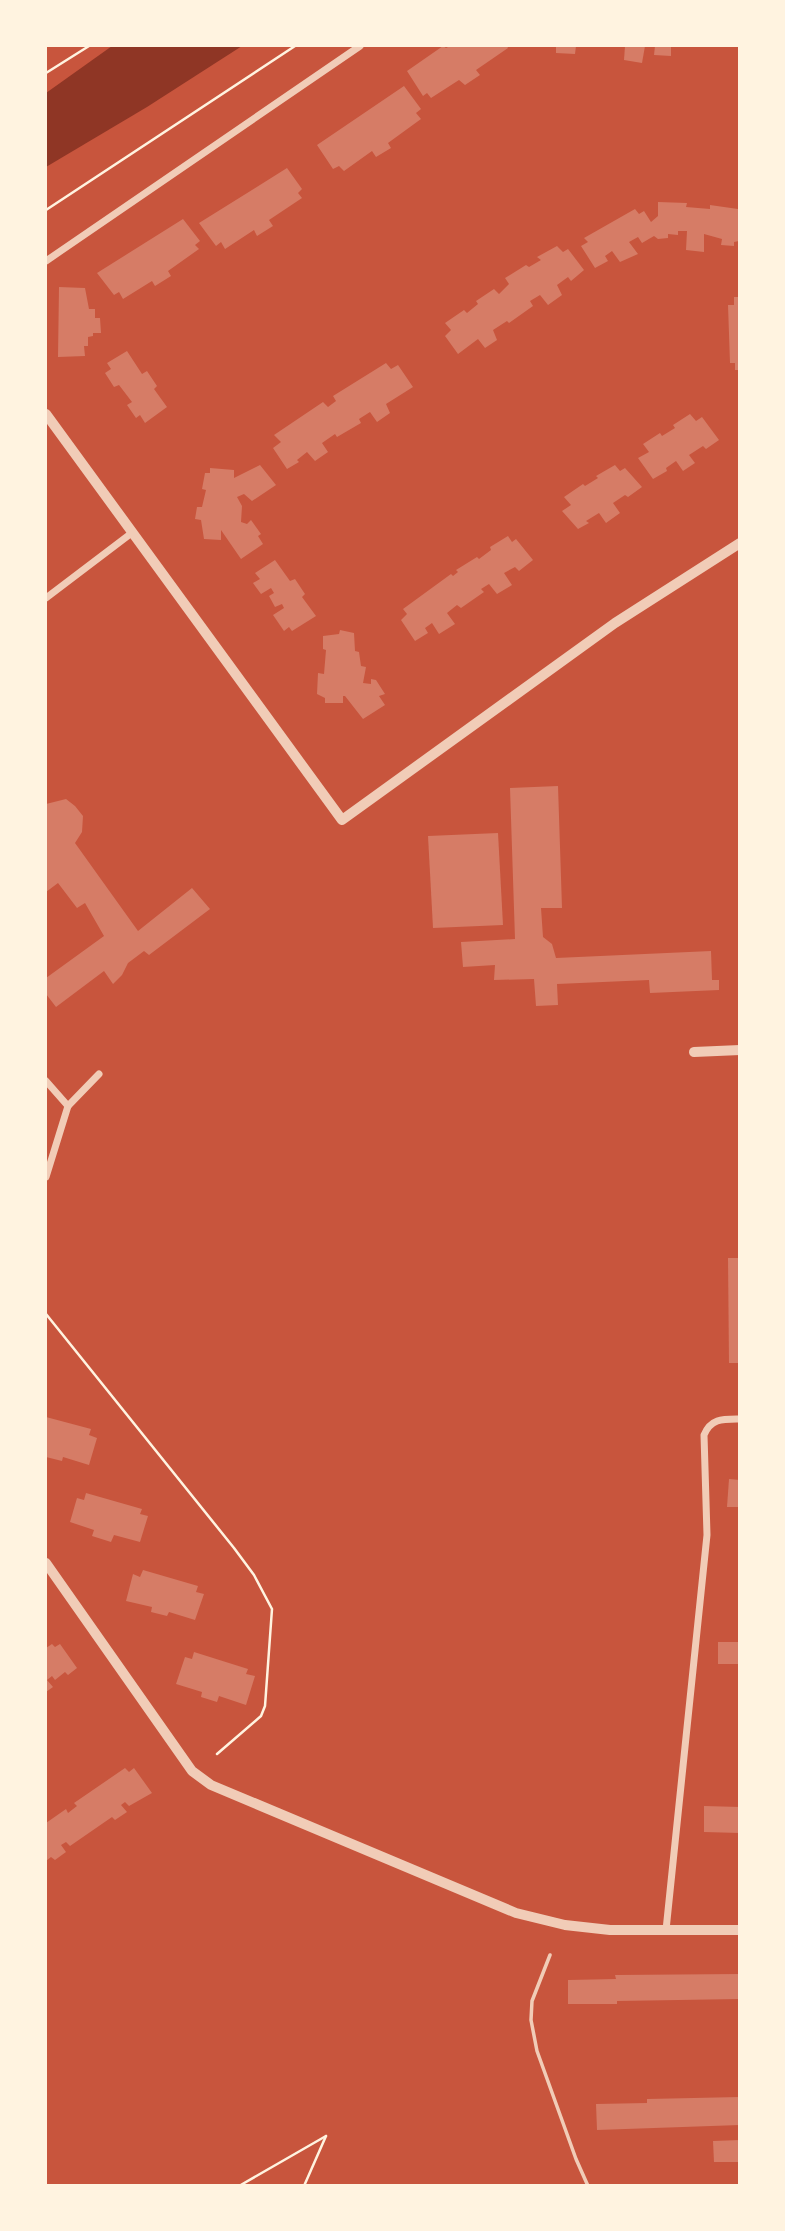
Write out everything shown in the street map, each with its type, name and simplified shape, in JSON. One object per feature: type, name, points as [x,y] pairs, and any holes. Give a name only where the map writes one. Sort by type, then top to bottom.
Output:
[{"type":"street","points":[[46,261],[360,46]]},
{"type":"street","points":[[46,414],[342,820],[615,623],[740,543]]},
{"type":"street","points":[[46,598],[133,532]]},
{"type":"street","points":[[694,1052],[740,1050]]},
{"type":"street","points":[[46,1177],[68,1106],[99,1074]]},
{"type":"street","points":[[46,1081],[68,1106]]},
{"type":"street","points":[[666,1930],[707,1535],[704,1434],[708,1425],[718,1419],[740,1419]]},
{"type":"street","points":[[46,1563],[192,1771],[211,1785],[516,1913],[587,1928],[740,1930]]},
{"type":"lane","points":[[550,1955],[532,2001],[531,2020],[537,2051],[588,2186]]},
{"type":"path","points":[[46,73],[89,46]]},
{"type":"path","points":[[46,210],[295,46]]},
{"type":"path","points":[[46,1314],[234,1548],[254,1575],[272,1609],[265,1706],[261,1716],[217,1754]]},
{"type":"path","points":[[239,2186],[326,2136],[304,2186]]},
{"type":"shaded area","points":[[112,46],[242,46],[46,167],[46,93]]},
{"type":"building","points":[[443,46],[508,48],[476,70],[480,75],[465,85],[459,80],[431,98],[427,93],[423,96],[407,71]]},
{"type":"building","points":[[556,46],[576,46],[575,54],[556,53]]},
{"type":"building","points":[[625,46],[645,46],[642,63],[624,60]]},
{"type":"building","points":[[655,46],[671,46],[671,56],[654,55]]},
{"type":"building","points":[[404,86],[421,109],[416,113],[421,119],[388,143],[391,148],[376,157],[372,151],[344,171],[339,166],[333,169],[317,145]]},
{"type":"building","points":[[287,168],[302,189],[298,193],[302,198],[269,220],[273,226],[257,236],[254,230],[225,249],[221,242],[216,246],[199,223]]},
{"type":"building","points":[[658,202],[687,203],[686,207],[710,209],[710,205],[738,209],[739,241],[734,242],[734,246],[721,245],[722,239],[704,234],[704,252],[686,250],[687,231],[678,231],[678,235],[668,234],[668,238],[658,239],[654,236],[642,243],[638,237],[629,242],[638,254],[620,262],[612,251],[605,256],[608,261],[595,268],[581,246],[588,242],[584,238],[635,209],[639,214],[644,211],[651,222],[658,216]]},
{"type":"building","points":[[183,219],[200,241],[195,245],[199,249],[168,271],[171,276],[155,286],[152,281],[123,299],[119,292],[114,295],[97,273]]},
{"type":"building","points":[[557,246],[563,252],[568,249],[584,270],[571,281],[568,277],[557,285],[562,295],[548,305],[540,295],[530,301],[533,306],[509,323],[507,321],[493,330],[497,340],[485,348],[478,339],[458,354],[445,336],[451,330],[445,323],[464,310],[467,313],[478,304],[476,301],[494,289],[499,294],[509,284],[505,278],[526,265],[529,267],[541,260],[537,257]]},
{"type":"building","points":[[59,287],[85,288],[89,309],[95,309],[95,318],[100,318],[101,333],[93,333],[93,336],[88,337],[88,346],[84,346],[85,356],[58,357]]},
{"type":"building","points":[[734,297],[740,297],[740,370],[735,370],[735,363],[730,363],[728,305],[734,305]]},
{"type":"building","points":[[127,351],[142,374],[147,371],[157,386],[154,389],[167,407],[145,423],[140,415],[136,418],[127,405],[132,402],[119,385],[114,387],[105,373],[111,369],[107,363]]},
{"type":"building","points":[[386,363],[391,369],[398,365],[413,387],[386,404],[390,413],[377,422],[370,412],[359,419],[361,423],[322,443],[328,452],[315,461],[307,452],[297,460],[299,462],[287,469],[273,448],[281,442],[274,435],[323,402],[328,407],[336,401],[333,396]]},
{"type":"building","points":[[690,414],[696,421],[702,417],[719,440],[706,449],[703,446],[689,455],[695,463],[683,471],[676,461],[666,468],[667,471],[653,479],[638,458],[649,452],[643,444],[660,433],[662,436],[675,428],[673,425]]},
{"type":"building","points":[[260,465],[276,485],[252,501],[244,494],[237,497],[242,506],[241,522],[247,524],[251,520],[261,534],[258,536],[263,544],[241,559],[221,530],[221,540],[204,539],[201,520],[195,519],[197,507],[202,507],[206,490],[202,489],[205,473],[210,473],[210,468],[234,470],[234,478]]},
{"type":"building","points":[[615,465],[620,471],[625,468],[642,487],[613,503],[620,513],[606,523],[599,513],[578,529],[562,511],[571,505],[564,497]]},
{"type":"building","points":[[508,536],[512,542],[516,539],[533,560],[519,571],[515,567],[504,573],[512,585],[497,594],[489,584],[481,589],[484,592],[461,608],[457,605],[447,613],[455,624],[439,634],[432,623],[425,628],[428,633],[415,641],[401,620],[407,614],[403,609],[451,574],[453,576],[458,572],[456,570],[477,557],[479,559],[491,550],[490,547]]},
{"type":"building","points":[[275,560],[290,581],[295,579],[305,594],[302,597],[316,616],[292,631],[289,627],[284,631],[273,615],[284,608],[282,604],[275,607],[269,596],[274,593],[271,588],[261,594],[253,583],[260,579],[255,573]]},
{"type":"building","points":[[340,630],[354,633],[355,651],[359,652],[361,666],[366,667],[363,683],[371,684],[371,679],[376,680],[385,694],[379,696],[385,705],[363,719],[345,696],[343,703],[325,703],[325,698],[317,694],[318,673],[324,674],[326,650],[323,649],[323,636],[339,634]]},
{"type":"building","points":[[558,786],[562,908],[541,908],[543,937],[552,944],[556,958],[711,951],[712,980],[719,980],[719,990],[650,993],[649,980],[557,984],[558,1005],[536,1006],[534,979],[494,980],[495,965],[463,967],[461,942],[515,939],[510,788]]},
{"type":"building","points":[[66,799],[83,816],[82,832],[75,843],[138,931],[192,888],[210,909],[149,955],[144,951],[128,963],[113,984],[104,971],[56,1007],[46,994],[46,978],[104,936],[85,903],[77,908],[58,883],[46,892],[46,804]]},
{"type":"building","points":[[498,833],[503,925],[433,928],[428,836]]},
{"type":"building","points":[[728,1258],[740,1258],[740,1363],[729,1363]]},
{"type":"building","points":[[46,1417],[91,1429],[89,1435],[97,1438],[89,1465],[63,1457],[62,1461],[46,1457]]},
{"type":"building","points":[[729,1479],[740,1480],[740,1507],[727,1507]]},
{"type":"building","points":[[86,1493],[142,1509],[140,1514],[148,1516],[140,1542],[114,1535],[111,1542],[92,1536],[94,1530],[70,1522],[77,1498],[84,1500]]},
{"type":"building","points":[[143,1570],[198,1586],[196,1592],[204,1594],[195,1620],[169,1612],[167,1616],[151,1612],[152,1607],[126,1601],[133,1574],[140,1577]]},
{"type":"building","points":[[718,1642],[740,1642],[740,1664],[718,1664]]},
{"type":"building","points":[[52,1644],[55,1647],[60,1644],[77,1668],[68,1675],[65,1672],[55,1680],[52,1676],[47,1680],[53,1687],[46,1692],[46,1648]]},
{"type":"building","points":[[194,1652],[248,1669],[246,1674],[255,1676],[246,1705],[219,1696],[217,1702],[201,1697],[202,1692],[176,1684],[185,1657],[192,1659]]},
{"type":"building","points":[[125,1768],[129,1772],[134,1768],[152,1793],[129,1806],[125,1802],[121,1805],[127,1812],[115,1820],[112,1817],[70,1846],[66,1842],[61,1845],[66,1852],[55,1860],[51,1857],[46,1861],[46,1823],[66,1809],[68,1813],[77,1806],[74,1803]]},
{"type":"building","points":[[704,1806],[740,1807],[740,1833],[704,1832]]},
{"type":"building","points":[[740,1974],[740,1999],[568,2004],[568,1980],[616,1979],[615,1975]]},
{"type":"building","points":[[740,2097],[740,2125],[597,2130],[596,2104],[647,2103],[647,2099]]},
{"type":"building","points":[[740,2140],[740,2162],[714,2162],[713,2141]]}]
